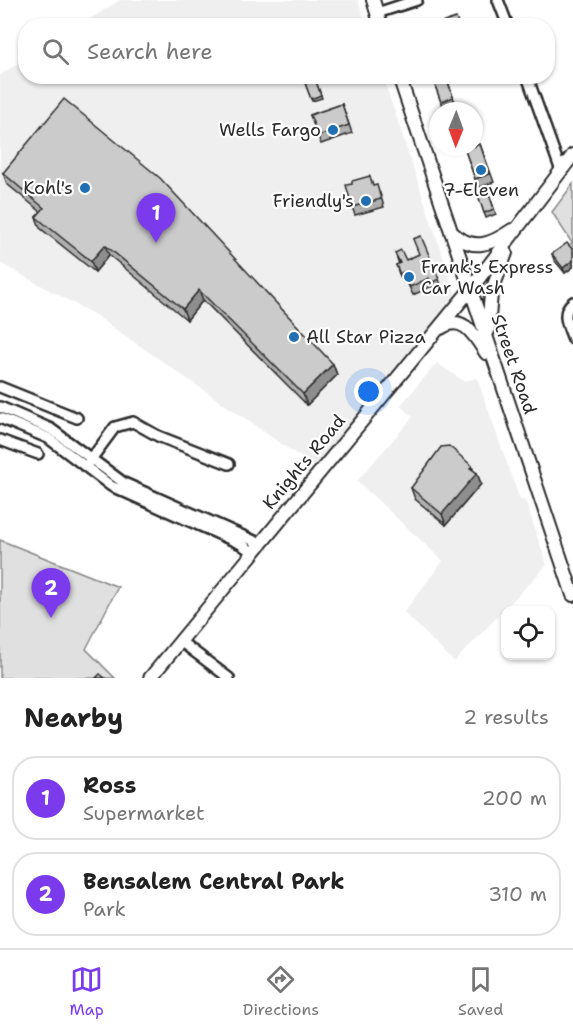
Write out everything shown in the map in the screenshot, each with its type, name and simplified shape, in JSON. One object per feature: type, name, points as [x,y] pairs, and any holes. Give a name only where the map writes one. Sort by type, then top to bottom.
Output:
[{"type":"main road","points":[[373,0],[379,18]]},
{"type":"main road","name":"Street Road","points":[[402,84],[573,595]]},
{"type":"main road","name":"Knights Road","points":[[150,678],[470,290],[573,155]]},
{"type":"main road","points":[[450,231],[468,243],[483,245],[521,224]]},
{"type":"main road","points":[[491,353],[487,318],[491,293],[499,265],[521,224]]},
{"type":"main road","points":[[433,334],[453,323],[466,326],[496,367]]},
{"type":"street","points":[[381,18],[417,0]]},
{"type":"street","points":[[498,0],[505,18]]},
{"type":"street","points":[[530,84],[561,171]]},
{"type":"street","points":[[573,302],[568,306],[565,318],[573,339]]},
{"type":"street","points":[[0,387],[77,418]]},
{"type":"street","points":[[0,407],[51,429],[89,463]]},
{"type":"street","points":[[0,418],[48,438],[124,483],[255,548]]},
{"type":"street","points":[[89,463],[115,426],[133,422],[158,436],[229,464]]},
{"type":"street","points":[[0,440],[38,454]]},
{"type":"street","points":[[180,641],[229,678]]},
{"type":"shaded area","points":[[120,0],[358,0],[364,18],[92,18]]},
{"type":"shaded area","points":[[18,63],[18,84],[385,84],[456,296],[315,467],[95,315],[0,263],[0,75]]},
{"type":"shaded area","points":[[573,184],[573,253],[557,253],[572,243],[552,212]]},
{"type":"shaded area","points":[[437,363],[464,381],[477,378],[520,500],[525,500],[547,565],[508,606],[501,606],[501,613],[454,662],[404,612],[443,561],[357,481],[413,417],[400,406]]},
{"type":"shaded area","points":[[0,540],[118,587],[86,649],[115,678],[0,678]]},
{"type":"building","points":[[305,84],[317,84],[321,95],[311,99]]},
{"type":"building","points":[[434,84],[449,84],[453,97],[441,102]]},
{"type":"building","points":[[64,99],[160,178],[333,364],[303,394],[199,290],[183,309],[105,245],[91,261],[36,217],[44,208],[3,173]]},
{"type":"building","name":"Wells Fargo","points":[[342,104],[349,125],[318,136],[310,115]]},
{"type":"building","name":"7-Eleven","points":[[483,153],[490,174],[475,179],[467,156],[483,156]]},
{"type":"building","name":"Friendly's","points":[[370,176],[373,186],[377,185],[381,199],[352,207],[346,185]]},
{"type":"building","points":[[488,191],[494,209],[484,213],[478,195]]},
{"type":"building","points":[[421,236],[439,279],[431,283],[429,278],[410,287],[403,272],[400,274],[396,265],[400,263],[395,253],[401,250],[406,260],[419,254],[413,239]]},
{"type":"building","points":[[567,243],[573,250],[573,260],[563,268],[552,254]]},
{"type":"building","points":[[449,446],[477,473],[442,514],[411,488],[441,447]]},
{"type":"place","name":"Wells Fargo","points":[[333,130]]},
{"type":"place","name":"7-Eleven","points":[[481,170]]},
{"type":"place","name":"Kohl's","points":[[85,188]]},
{"type":"place","name":"Friendly's","points":[[366,201]]},
{"type":"place","name":"Ross","points":[[156,243]]},
{"type":"place","name":"Frank's Express Car Wash","points":[[409,277]]},
{"type":"place","name":"All Star Pizza","points":[[294,337]]},
{"type":"place","name":"Bensalem Central Park","points":[[51,618]]}]
